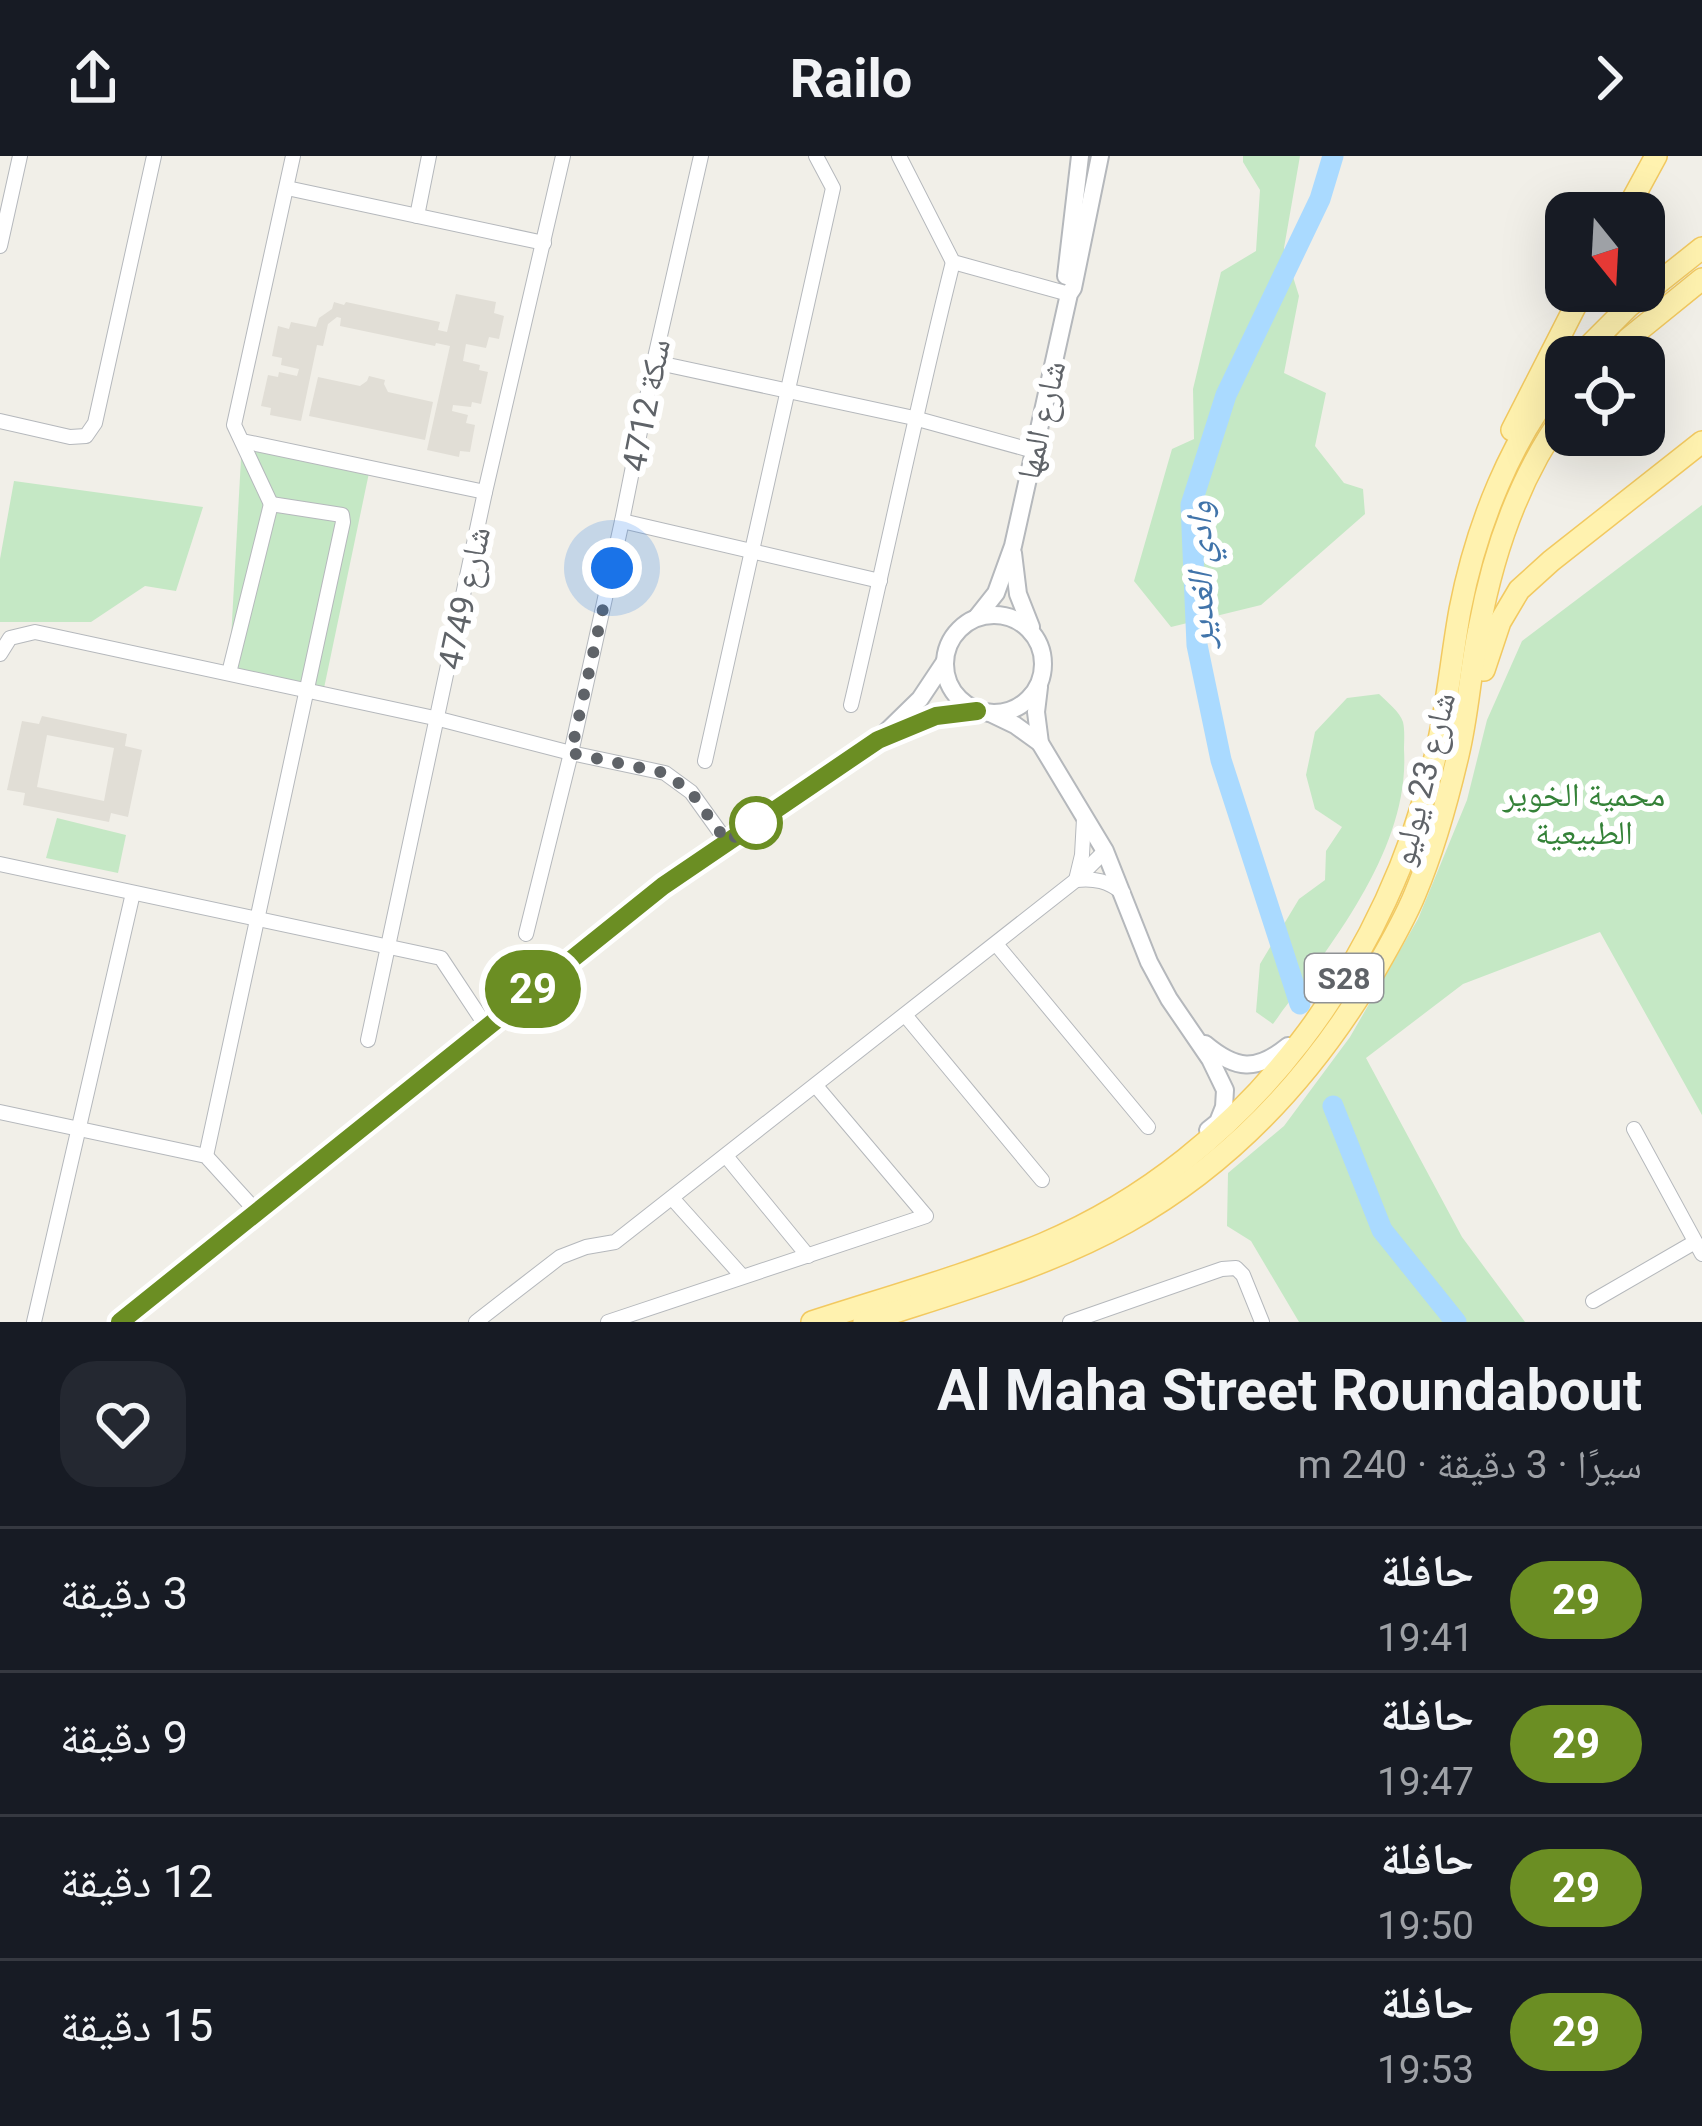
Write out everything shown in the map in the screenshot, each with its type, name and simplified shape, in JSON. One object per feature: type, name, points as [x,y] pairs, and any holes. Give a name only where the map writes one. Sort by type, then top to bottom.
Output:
[{"type":"main road","points":[[1636,192],[1656,156]]},
{"type":"main road","points":[[1599,336],[1702,248]]},
{"type":"main road","points":[[1632,336],[1702,279]]},
{"type":"main road","points":[[1460,608],[1459,570],[1474,520],[1512,430],[1572,312]]},
{"type":"main road","name":"شارع 23 يوليو","points":[[812,1322],[1047,1243],[1101,1214],[1192,1155],[1268,1082],[1307,1035],[1352,968],[1400,875],[1438,743],[1460,608],[1484,527],[1507,466],[1545,402]]},
{"type":"main road","points":[[1459,751],[1499,622],[1520,590],[1702,442]]},
{"type":"main road","name":"شارع 23 يوليو","points":[[864,1322],[993,1280],[1126,1223],[1214,1164],[1262,1121],[1343,1024],[1384,956],[1423,875],[1459,751],[1492,571],[1507,524],[1545,445]]},
{"type":"street","points":[[0,246],[20,156]]},
{"type":"street","points":[[0,421],[70,437],[86,436],[94,424],[154,156]]},
{"type":"street","points":[[229,673],[271,504],[234,425],[293,156]]},
{"type":"street","points":[[417,216],[430,156]]},
{"type":"street","name":"4749 شارع","points":[[368,1040],[485,492],[563,156]]},
{"type":"street","name":"سكة 4712","points":[[526,934],[571,753],[701,156]]},
{"type":"street","points":[[705,761],[832,188],[816,156]]},
{"type":"street","points":[[850,705],[953,262],[899,156]]},
{"type":"street","name":"شارع المها","points":[[1069,294],[1065,287],[1080,156]]},
{"type":"street","name":"شارع المها","points":[[977,617],[996,593],[1012,547],[1100,156]]},
{"type":"street","points":[[287,188],[544,243]]},
{"type":"street","points":[[953,262],[1069,294]]},
{"type":"street","points":[[653,362],[914,418],[1034,451]]},
{"type":"street","points":[[242,442],[485,492]]},
{"type":"street","points":[[206,1156],[344,522],[342,515],[271,504]]},
{"type":"street","points":[[622,521],[880,581]]},
{"type":"street","name":"شارع المها","points":[[1012,547],[1018,594],[1033,632]]},
{"type":"street","points":[[119,1322],[663,886],[878,740],[920,699],[944,663],[957,631],[977,617],[992,614],[1022,622],[1033,632],[1044,658],[1036,712],[1040,743],[1105,851],[1168,999],[1196,1036],[1225,1090],[1218,1121],[1101,1214]]},
{"type":"street","points":[[0,654],[10,638],[35,632],[439,718],[665,773],[691,792],[727,842]]},
{"type":"street","points":[[944,663],[950,687],[967,705],[1015,725],[1040,743]]},
{"type":"street","points":[[878,740],[936,716],[1018,707],[1039,686]]},
{"type":"street","points":[[1076,880],[1084,819]]},
{"type":"street","points":[[476,1322],[560,1257],[615,1242],[996,944],[1105,851]]},
{"type":"street","points":[[0,864],[441,958],[486,1026]]},
{"type":"street","points":[[1076,880],[1112,884],[1123,893]]},
{"type":"street","points":[[34,1322],[133,893]]},
{"type":"street","points":[[996,944],[1148,1127]]},
{"type":"street","points":[[1196,1036],[1235,1064],[1251,1066],[1267,1060],[1289,1045],[1352,968]]},
{"type":"street","points":[[905,1015],[1042,1180]]},
{"type":"street","points":[[608,1322],[926,1216],[816,1087]]},
{"type":"street","points":[[0,1112],[206,1156],[256,1211]]},
{"type":"street","points":[[1593,1301],[1698,1248],[1634,1129]]},
{"type":"street","points":[[726,1156],[808,1256]]},
{"type":"street","points":[[672,1198],[742,1276]]},
{"type":"street","points":[[1070,1322],[1236,1268],[1262,1322]]},
{"type":"shaded area","points":[[456,294],[496,302],[494,313],[504,316],[499,339],[489,337],[486,348],[466,344],[463,361],[488,372],[481,404],[453,405],[452,411],[468,415],[466,423],[475,425],[470,452],[460,451],[459,457],[427,450],[450,346],[340,326],[337,317],[328,324],[323,346],[317,345],[301,421],[270,415],[271,408],[261,406],[268,375],[297,376],[299,369],[281,365],[282,358],[272,356],[278,326],[289,329],[291,322],[316,327],[334,302],[346,302],[440,322],[438,330],[447,332]]},
{"type":"shaded area","points":[[369,376],[385,380],[388,392],[433,402],[425,440],[309,416],[318,377],[360,386]]},
{"type":"shaded area","points":[[42,716],[127,734],[125,746],[142,750],[128,817],[111,813],[109,822],[23,805],[25,793],[7,790],[22,721],[39,724]],"holes":[[[47,735],[114,748],[104,801],[37,787]]]},
{"type":"green space","points":[[1243,156],[1300,156],[1284,248],[1299,296],[1284,373],[1326,393],[1315,446],[1344,483],[1363,489],[1365,514],[1261,605],[1171,627],[1134,581],[1172,449],[1194,439],[1193,389],[1221,272],[1256,251],[1260,190]]},
{"type":"green space","points":[[242,441],[370,468],[323,693],[229,675]]},
{"type":"green space","points":[[14,481],[203,507],[176,591],[145,586],[91,622],[0,622],[0,559]]},
{"type":"green space","name":"محمية الخوير الطبيعية","points":[[1702,505],[1702,1115],[1600,932],[1463,984],[1366,1058],[1462,1237],[1525,1322],[1299,1322],[1251,1241],[1227,1226],[1228,1173],[1284,1126],[1350,1037],[1418,919],[1467,800],[1487,720],[1522,641]]},
{"type":"green space","points":[[1379,694],[1404,725],[1402,787],[1394,824],[1362,896],[1273,1024],[1256,1012],[1260,964],[1299,899],[1325,880],[1326,851],[1342,827],[1315,809],[1306,775],[1315,732],[1347,698]]},
{"type":"green space","points":[[57,818],[126,835],[118,873],[46,858]]},
{"type":"waterway","name":"وادي الغدير","points":[[1300,1004],[1221,760],[1197,645],[1191,505],[1226,395],[1320,199],[1333,156]]},
{"type":"waterway","name":"وادي الغدير","points":[[1333,1106],[1382,1230],[1456,1322]]},
{"type":"bus line","name":"29","points":[[120,1322],[663,886],[878,740],[936,716],[977,711]]},
{"type":"route","points":[[612,568],[571,753],[665,773],[691,792],[727,842],[756,823]]}]
